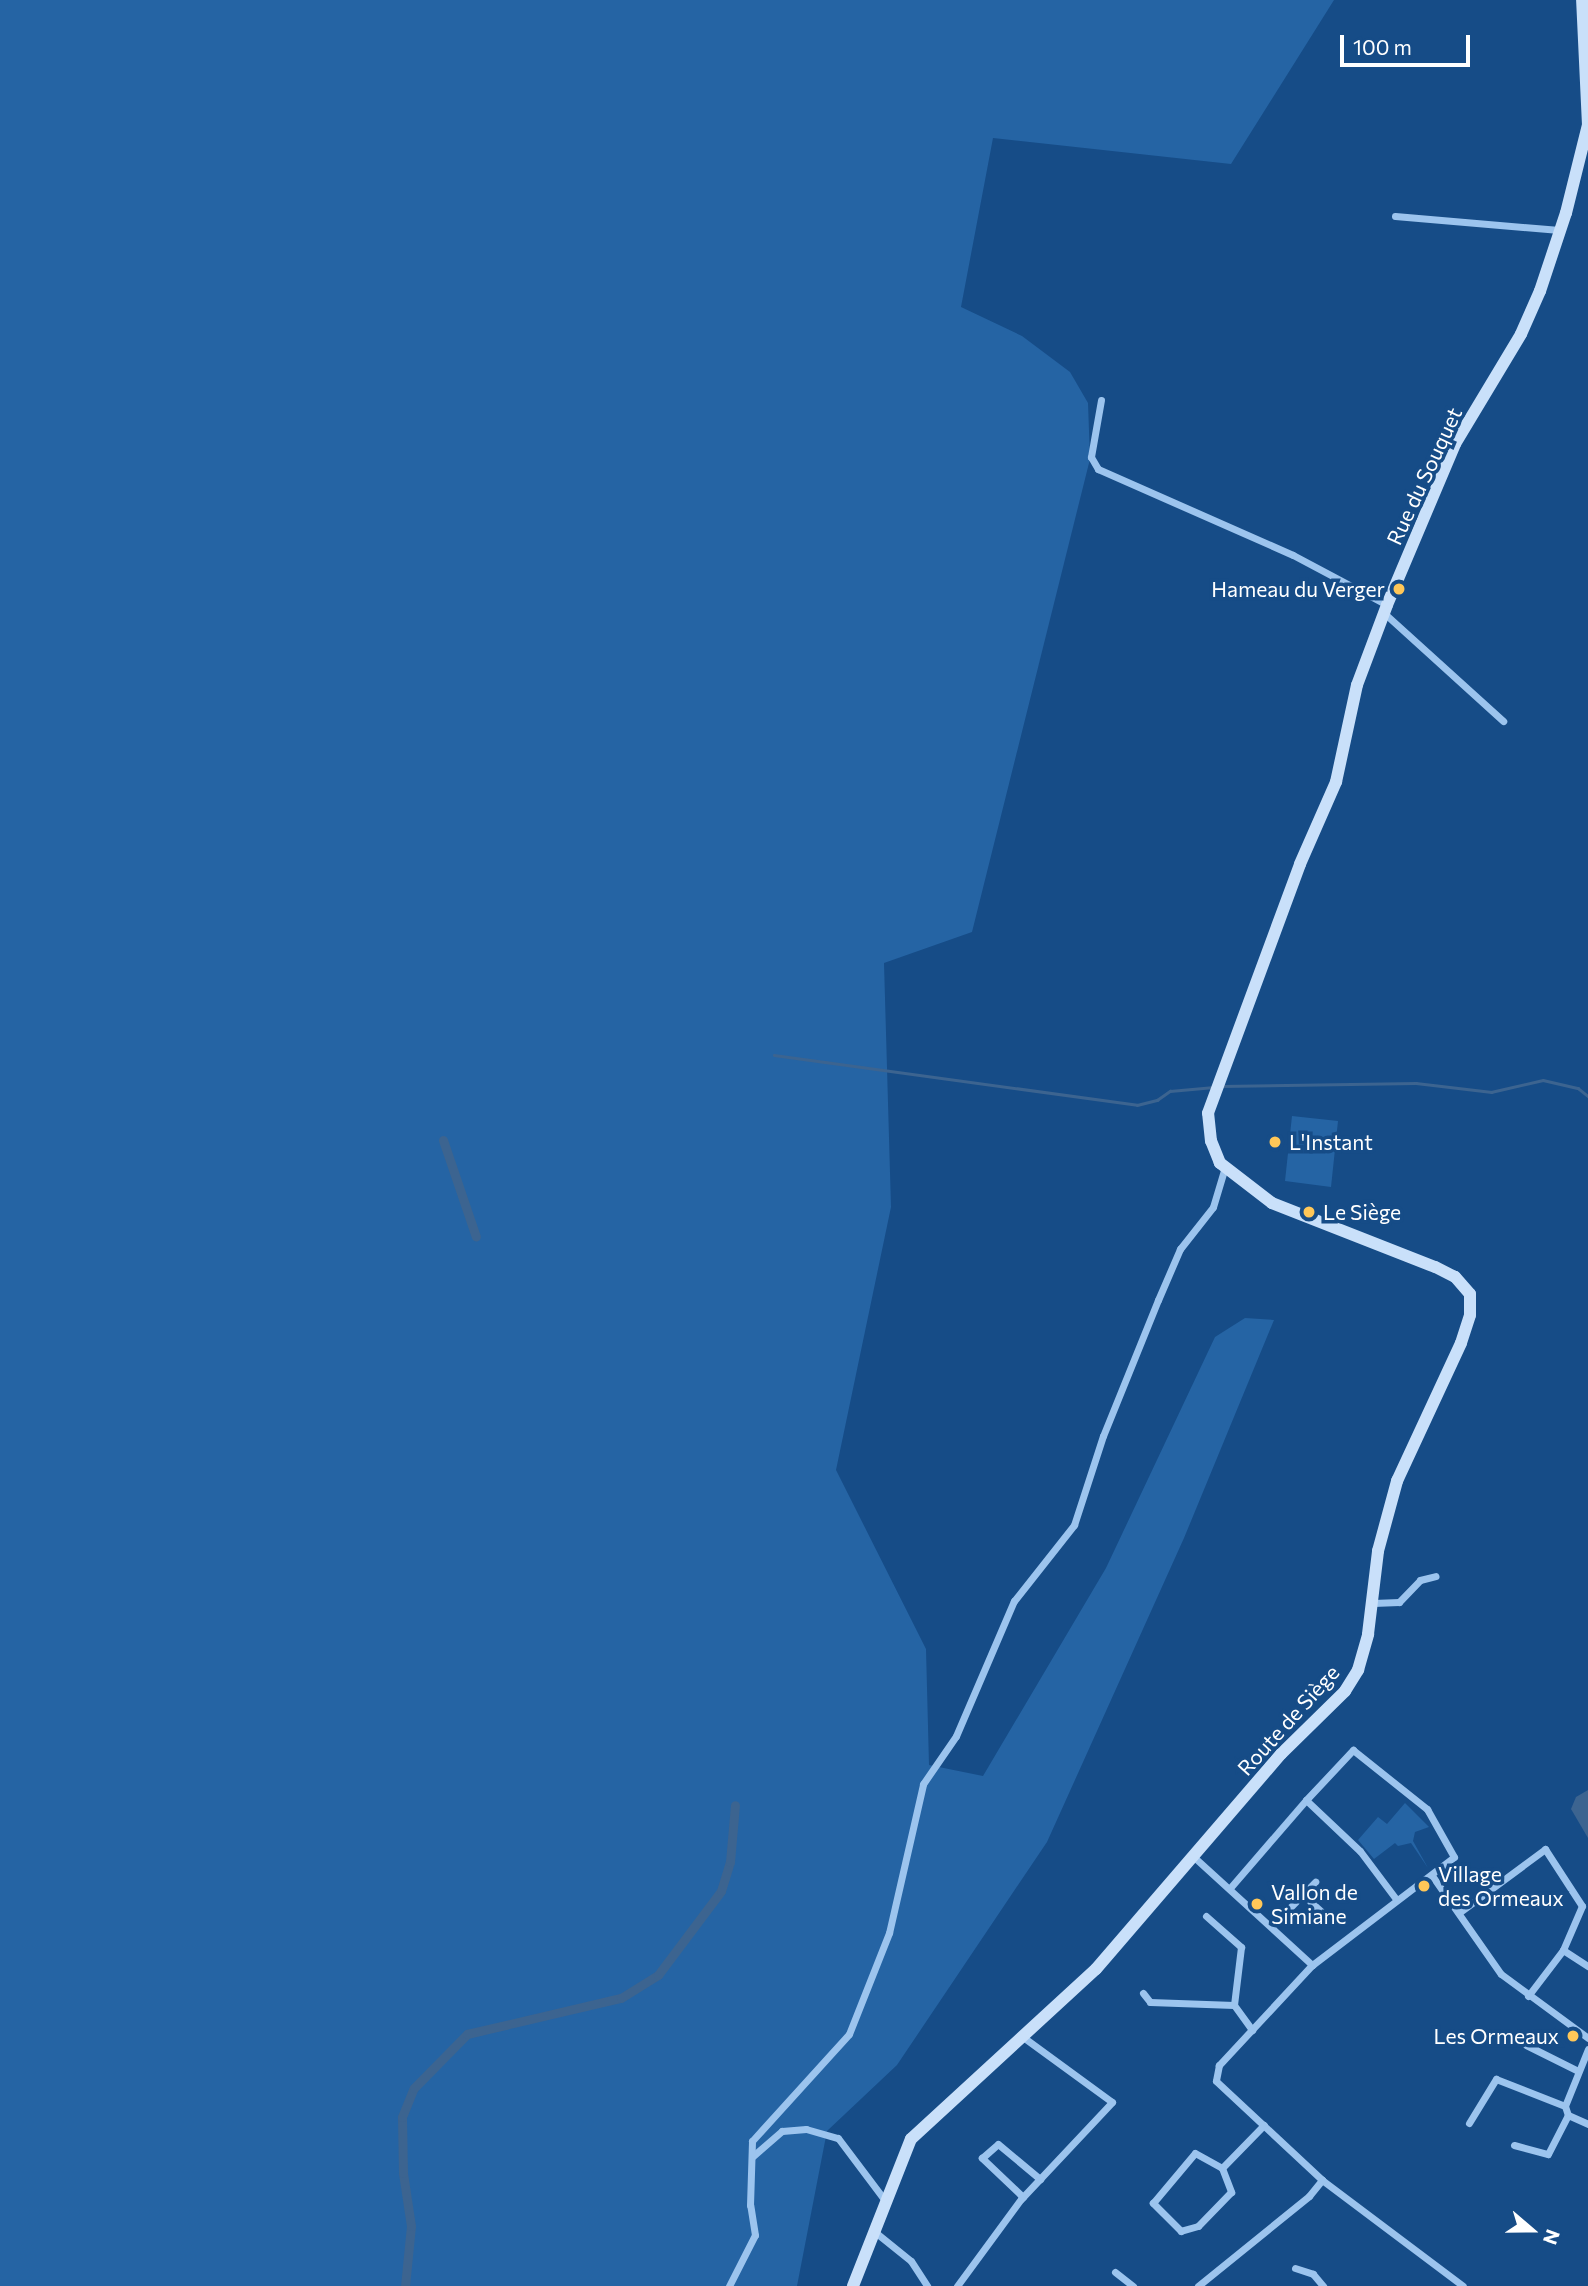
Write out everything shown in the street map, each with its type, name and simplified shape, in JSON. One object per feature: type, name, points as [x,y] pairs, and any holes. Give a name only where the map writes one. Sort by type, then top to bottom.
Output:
[{"type":"street","name":"Rue du Souquet","points":[[1218,1087],[1300,864],[1336,782],[1357,685],[1385,609],[1455,444],[1530,318],[1559,230],[1588,125],[1581,0]]},
{"type":"street","points":[[1395,216],[1559,230]]},
{"type":"street","points":[[1101,400],[1091,446],[1098,469],[1293,555],[1385,609],[1503,721]]},
{"type":"street","name":"Route de Siège","points":[[853,2286],[911,2139],[1096,1969],[1281,1754],[1350,1684],[1368,1634],[1378,1551],[1397,1481],[1461,1343],[1470,1315],[1470,1294],[1455,1277],[1272,1203],[1225,1167],[1211,1141],[1209,1127],[1208,1113],[1218,1087]]},
{"type":"street","points":[[729,2286],[755,2235],[750,2205],[752,2141],[849,2034],[889,1933],[923,1784],[956,1736],[1014,1601],[1074,1525],[1103,1436],[1158,1300],[1180,1249],[1213,1207],[1225,1167]]},
{"type":"street","points":[[1373,1603],[1399,1602],[1420,1580],[1436,1576]]},
{"type":"street","points":[[1230,1888],[1353,1750],[1432,1816],[1454,1857],[1433,1877],[1396,1899],[1312,1965],[1219,2065],[1216,2081],[1322,2180],[1462,2286]]},
{"type":"street","points":[[1306,1800],[1360,1851],[1396,1899]]},
{"type":"street","points":[[1460,1912],[1545,1849],[1582,1906],[1563,1950],[1528,1996]]},
{"type":"street","points":[[1195,1857],[1312,1965]]},
{"type":"street","points":[[1433,1877],[1501,1974],[1588,2038]]},
{"type":"street","points":[[1272,1926],[1315,1882]]},
{"type":"street","points":[[1303,1895],[1321,1911]]},
{"type":"street","points":[[1206,1916],[1241,1947],[1234,2005],[1252,2030]]},
{"type":"street","points":[[1563,1950],[1588,1966]]},
{"type":"street","points":[[1143,1993],[1150,2002],[1234,2005]]},
{"type":"street","points":[[957,2286],[1023,2197],[1112,2102],[1023,2036]]},
{"type":"street","points":[[1526,2045],[1578,2071]]},
{"type":"street","points":[[1514,2144],[1548,2154],[1568,2115],[1565,2106],[1588,2051]]},
{"type":"street","points":[[1469,2123],[1496,2079],[1565,2106]]},
{"type":"street","points":[[1568,2115],[1588,2124]]},
{"type":"street","points":[[1222,2168],[1264,2124]]},
{"type":"street","points":[[752,2156],[782,2131],[806,2129],[838,2138],[886,2203]]},
{"type":"street","points":[[1023,2197],[982,2161],[998,2144],[1040,2179]]},
{"type":"street","points":[[1195,2153],[1222,2168],[1231,2192],[1198,2227],[1181,2231],[1154,2208],[1156,2195],[1195,2153]]},
{"type":"street","points":[[1198,2286],[1309,2196],[1322,2180]]},
{"type":"street","points":[[875,2232],[911,2260],[927,2286]]},
{"type":"street","points":[[1295,2267],[1309,2272],[1323,2286]]},
{"type":"street","points":[[1115,2272],[1133,2286]]},
{"type":"shaded area","points":[[0,0],[1334,0],[1231,164],[993,138],[961,307],[1022,336],[1070,372],[1088,403],[1090,459],[972,932],[884,963],[891,1207],[836,1470],[926,1649],[929,1765],[983,1776],[1106,1568],[1215,1337],[1245,1318],[1274,1320],[1184,1538],[1047,1842],[897,2065],[827,2131],[797,2286],[0,2286]]},
{"type":"shaded area","points":[[1292,1116],[1338,1121],[1331,1187],[1285,1181]]},
{"type":"shaded area","points":[[1588,1790],[1588,1838],[1571,1809],[1576,1797]]},
{"type":"shaded area","points":[[1405,1803],[1429,1827],[1415,1832],[1413,1841],[1428,1868],[1411,1843],[1398,1846],[1395,1843],[1374,1859],[1358,1840],[1378,1817],[1387,1824]]},
{"type":"waterway","points":[[774,1055],[1137,1105],[1157,1100],[1170,1091],[1214,1087]]},
{"type":"waterway","points":[[1221,1086],[1416,1083],[1491,1092],[1543,1080],[1578,1088],[1588,1096]]},
{"type":"waterway","points":[[443,1140],[476,1237]]},
{"type":"waterway","points":[[405,2286],[411,2226],[403,2173],[402,2117],[414,2088],[467,2034],[621,1998],[658,1975],[721,1891],[730,1862],[735,1805]]},
{"type":"place","name":"Hameau du Verger","points":[[1399,589]]},
{"type":"place","name":"L'Instant","points":[[1275,1142]]},
{"type":"place","name":"Le Siège","points":[[1309,1212]]},
{"type":"place","name":"Village des Ormeaux","points":[[1424,1886]]},
{"type":"place","name":"Vallon de Simiane","points":[[1257,1904]]},
{"type":"place","name":"Les Ormeaux","points":[[1573,2036]]}]
